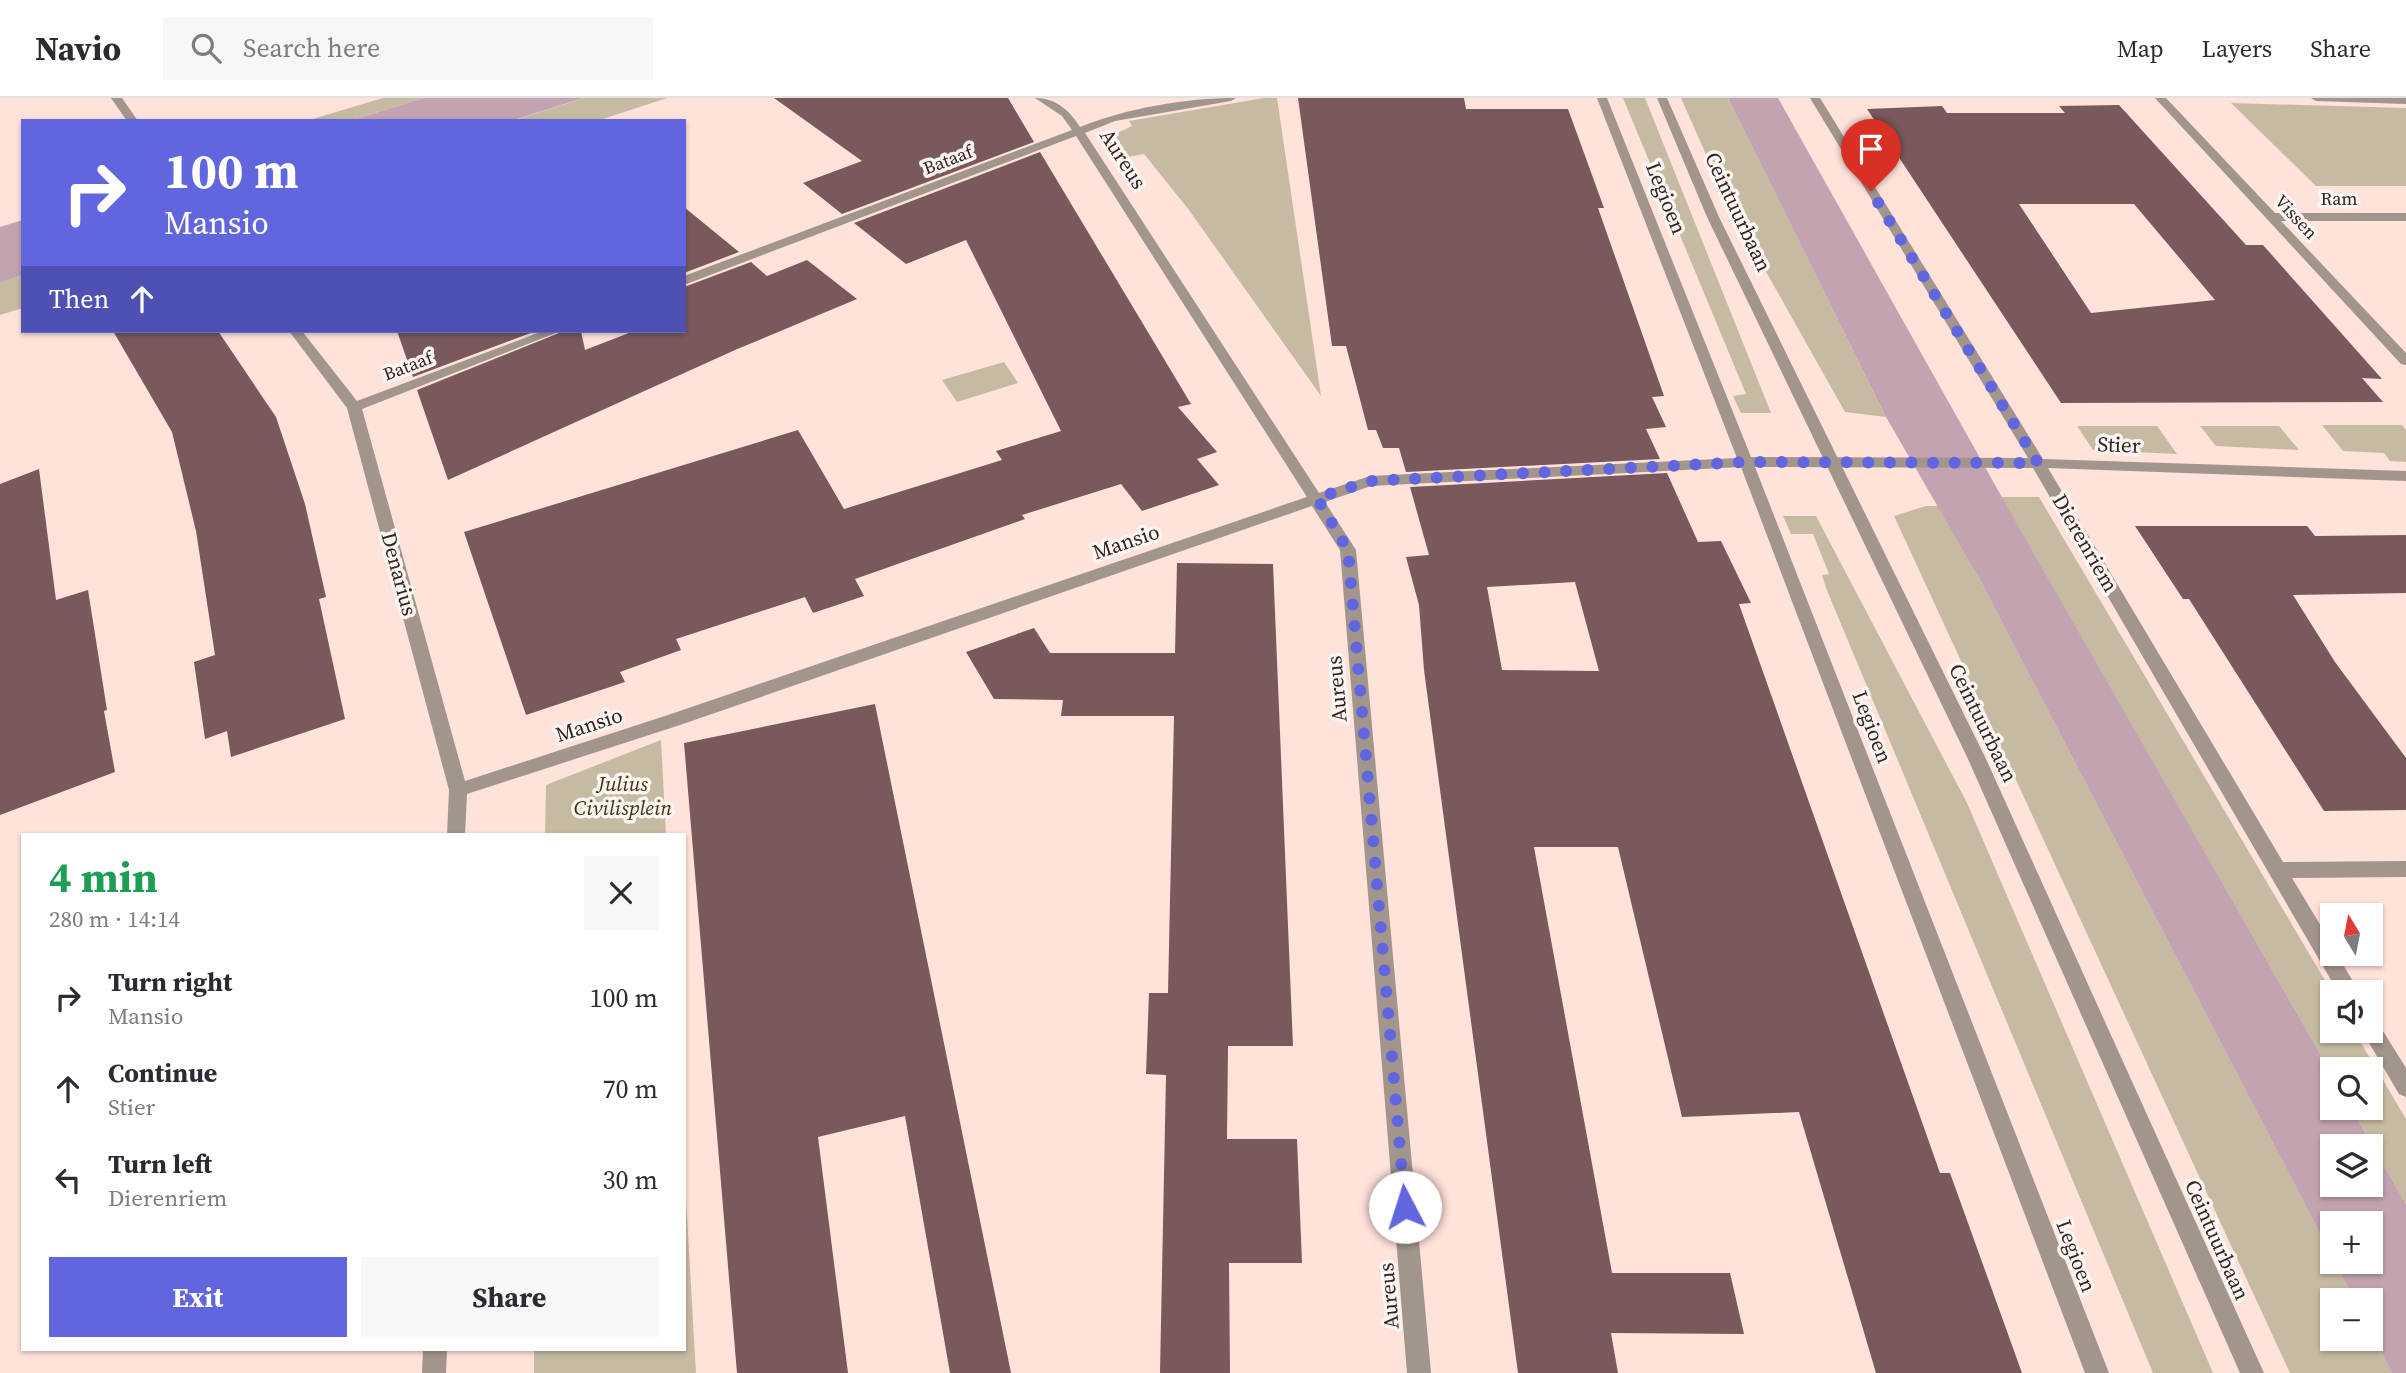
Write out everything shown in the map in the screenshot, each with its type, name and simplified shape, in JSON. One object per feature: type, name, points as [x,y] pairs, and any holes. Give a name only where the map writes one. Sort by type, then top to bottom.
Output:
[{"type":"street","points":[[116,98],[132,119]]},
{"type":"street","name":"Aureus","points":[[1040,98],[1066,114],[1078,131],[1317,498],[1348,550],[1419,1373]]},
{"type":"street","name":"Bataaf","points":[[686,280],[1112,118],[1231,98]]},
{"type":"street","name":"Legioen","points":[[1602,98],[1746,462],[2097,1373]]},
{"type":"street","name":"Ceintuurbaan","points":[[1662,98],[1713,217],[1977,759],[2252,1373]]},
{"type":"street","name":"Dierenriem","points":[[1815,98],[2038,463],[2342,980]]},
{"type":"street","name":"Vissen","points":[[2161,98],[2406,360]]},
{"type":"street","points":[[2316,98],[2406,101]]},
{"type":"street","name":"Ram","points":[[2273,217],[2406,217]]},
{"type":"street","name":"Denarius","points":[[297,333],[354,407],[458,790],[456,833]]},
{"type":"street","name":"Bataaf","points":[[354,407],[549,333]]},
{"type":"street","name":"Mansio","points":[[458,790],[674,720],[1370,481],[1746,462],[1831,461]]},
{"type":"street","name":"Stier","points":[[1831,461],[2038,463],[2406,476]]},
{"type":"street","points":[[2275,870],[2406,869]]},
{"type":"street","points":[[2379,1043],[2406,1087]]},
{"type":"street","points":[[434,1373],[435,1351]]},
{"type":"green space","points":[[383,98],[424,98],[356,119],[313,119]]},
{"type":"green space","points":[[584,98],[667,98],[603,119],[518,119]]},
{"type":"green space","points":[[1277,98],[1321,396],[1189,210],[1144,154],[1122,158],[1105,139],[1132,126],[1129,121]]},
{"type":"green space","points":[[1623,98],[1645,98],[1771,413],[1741,413],[1733,396],[1746,394]]},
{"type":"green space","points":[[1681,98],[1728,98],[1886,417],[1845,412],[1729,206]]},
{"type":"green space","points":[[2231,103],[2406,108],[2406,186],[2316,186]]},
{"type":"green space","points":[[21,276],[21,309],[0,315],[0,283]]},
{"type":"green space","points":[[1004,362],[1018,383],[957,402],[942,380]]},
{"type":"green space","points":[[2322,425],[2402,425],[2406,430],[2406,462],[2390,461],[2384,453],[2343,451]]},
{"type":"green space","points":[[2077,426],[2157,426],[2177,454],[2093,450]]},
{"type":"green space","points":[[2200,426],[2279,426],[2299,450],[2216,446]]},
{"type":"green space","points":[[2001,497],[2039,497],[2325,980],[2320,980],[2320,1043],[2361,1043],[2369,1057],[2322,1057]]},
{"type":"green space","points":[[1926,506],[1940,506],[2320,1233],[2320,1274],[2341,1274],[2349,1288],[2320,1288],[2320,1351],[2381,1351],[2392,1373],[2290,1373],[1894,516]]},
{"type":"green space","points":[[1783,516],[1816,516],[1967,803],[2213,1373],[2153,1373],[1826,588],[1822,575],[1829,574],[1813,534],[1791,534]]},
{"type":"green space","name":"Julius Civilisplein","points":[[661,740],[666,833],[545,833],[546,785]]},
{"type":"green space","points":[[2383,1080],[2406,1119],[2406,1204],[2383,1164],[2383,1134],[2366,1134],[2358,1120],[2383,1120]]},
{"type":"green space","points":[[686,1199],[696,1373],[534,1373],[534,1351],[686,1351]]},
{"type":"shaded area","points":[[424,98],[583,98],[517,119],[356,119]]},
{"type":"shaded area","points":[[1728,98],[1778,98],[2017,524],[2322,1057],[2320,1057],[2320,1120],[2358,1120],[2366,1134],[2320,1134],[2320,1197],[2383,1197],[2383,1164],[2406,1204],[2406,1373],[2392,1373],[2381,1351],[2383,1351],[2383,1288],[2349,1288],[2341,1274],[2383,1274],[2383,1211],[2320,1211],[2320,1233],[1979,578],[1886,417]]},
{"type":"shaded area","points":[[21,221],[21,276],[0,283],[0,227]]},
{"type":"building","points":[[774,98],[1008,98],[1034,142],[842,214],[803,183],[862,161]]},
{"type":"building","points":[[1298,98],[1464,98],[1466,109],[1568,109],[1604,208],[1598,208],[1664,396],[1652,397],[1666,427],[1646,429],[1660,459],[1406,472],[1399,448],[1383,448],[1376,430],[1368,430],[1346,346],[1332,346]]},
{"type":"building","points":[[2119,105],[2246,245],[2263,245],[2382,379],[2362,378],[2383,402],[2061,403],[1867,109],[1942,106],[1947,113],[2065,113],[2059,106]],"holes":[[[2019,204],[2134,204],[2215,300],[2091,313]]]},
{"type":"building","points":[[1040,152],[1191,404],[1178,407],[1217,452],[1197,459],[1219,485],[1142,511],[1121,484],[1022,515],[1025,519],[855,579],[864,596],[813,613],[805,597],[676,639],[681,650],[620,672],[625,682],[526,715],[464,532],[798,430],[844,509],[1002,460],[996,451],[1061,431],[966,240],[906,264],[854,223]]},
{"type":"building","points":[[686,209],[739,252],[686,272]]},
{"type":"building","points":[[807,260],[857,299],[735,350],[448,480],[417,390],[559,333],[581,333],[585,350],[629,333],[686,333],[686,286],[751,262],[767,276]]},
{"type":"building","points":[[114,333],[219,333],[276,417],[305,504],[326,597],[319,599],[345,719],[231,757],[227,731],[205,739],[194,662],[215,655],[196,531],[172,432]]},
{"type":"building","points":[[398,333],[531,333],[413,377]]},
{"type":"building","points":[[39,469],[56,600],[88,590],[115,772],[0,815],[0,484]]},
{"type":"building","points":[[1667,473],[1698,542],[1721,541],[1751,603],[1739,604],[1940,1173],[1950,1173],[2022,1373],[1876,1373],[1799,1112],[1682,1117],[1618,847],[1534,847],[1612,1273],[1730,1273],[1744,1334],[1611,1333],[1618,1373],[1518,1373],[1424,670],[1419,605],[1406,557],[1429,555],[1410,487]],"holes":[[[1575,582],[1599,671],[1502,670],[1487,587]]]},
{"type":"building","points":[[2135,526],[2307,526],[2315,536],[2406,535],[2406,593],[2293,595],[2335,662],[2406,758],[2406,810],[2324,811],[2189,599],[2183,599]]},
{"type":"building","points":[[1177,563],[1273,564],[1293,1046],[1228,1046],[1227,1139],[1297,1139],[1302,1263],[1229,1263],[1230,1373],[1160,1373],[1166,1075],[1146,1074],[1149,993],[1168,993],[1174,716],[1061,716],[1063,700],[994,699],[966,652],[1034,628],[1050,653],[1175,653]]},
{"type":"building","points":[[875,704],[1011,1373],[950,1373],[905,1116],[818,1137],[848,1373],[737,1373],[684,743]]},
{"type":"route","points":[[1405,1207],[1348,550],[1317,498],[1370,481],[1719,463],[2038,463],[1871,191]]}]
